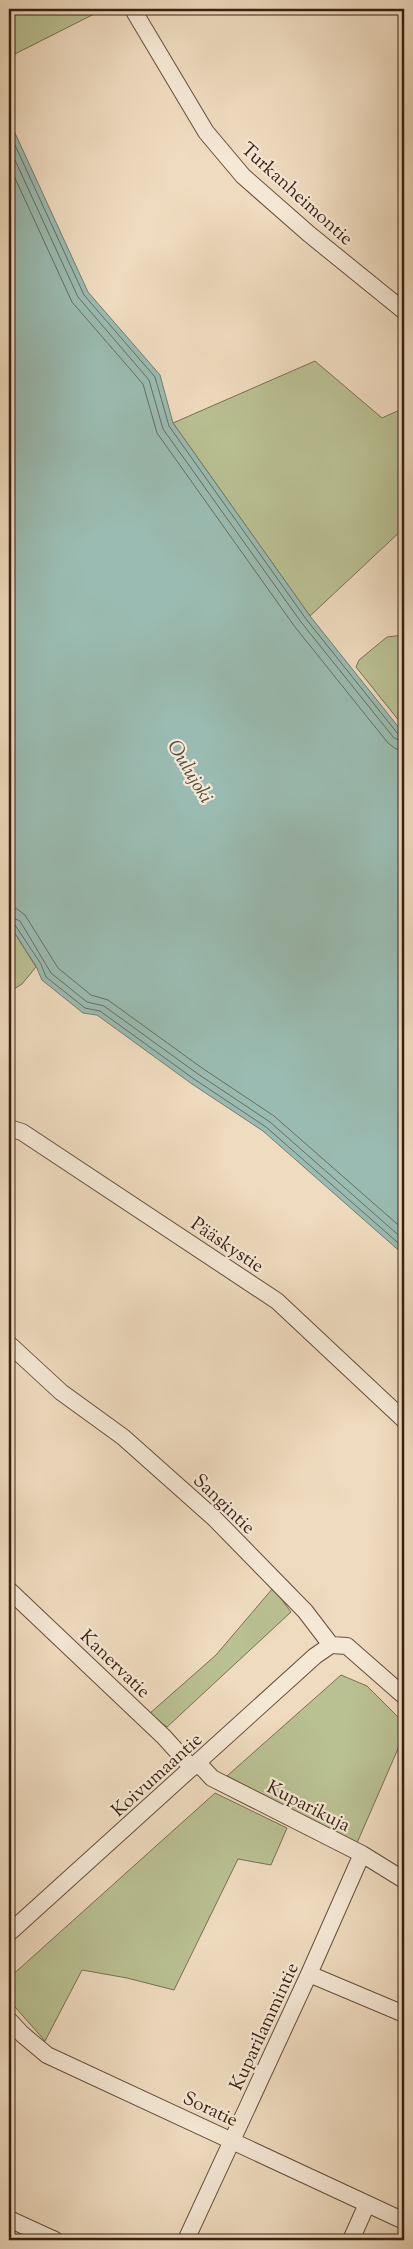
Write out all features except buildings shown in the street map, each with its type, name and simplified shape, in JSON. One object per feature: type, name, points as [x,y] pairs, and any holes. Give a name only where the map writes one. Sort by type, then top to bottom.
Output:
[{"type":"street","name":"Turkanheimontie","points":[[134,12],[206,132],[244,176],[309,234],[404,312]]},
{"type":"street","name":"Pääskystie","points":[[9,1128],[22,1132],[46,1147],[277,1301],[404,1420]]},
{"type":"street","name":"Sangintie","points":[[9,1344],[60,1392],[124,1437],[214,1518],[305,1611],[331,1645]]},
{"type":"street","name":"Kanervatie","points":[[9,1590],[195,1766]]},
{"type":"street","points":[[331,1645],[347,1646],[404,1696]]},
{"type":"street","name":"Koivumaantie","points":[[9,1933],[315,1656],[331,1645]]},
{"type":"street","name":"Kuparikuja","points":[[195,1766],[212,1778],[362,1854],[404,1880]]},
{"type":"street","name":"Kuparilammintie","points":[[186,2240],[309,1974],[362,1854]]},
{"type":"street","points":[[309,1974],[404,2014]]},
{"type":"street","name":"Soratie","points":[[9,2020],[47,2055],[404,2221]]},
{"type":"street","points":[[350,2240],[367,2204]]},
{"type":"street","points":[[9,2219],[55,2240]]},
{"type":"green space","points":[[9,9],[104,9],[9,57]]},
{"type":"green space","points":[[315,361],[382,418],[404,408],[404,528],[310,616],[173,423]]},
{"type":"green space","points":[[404,635],[404,727],[356,667],[359,660],[387,637]]},
{"type":"green space","points":[[9,924],[36,967],[22,984],[9,992]]},
{"type":"green space","points":[[273,1588],[291,1612],[167,1727],[149,1714],[216,1655]]},
{"type":"green space","points":[[341,1675],[367,1686],[404,1723],[404,1735],[357,1843],[227,1776]]},
{"type":"green space","points":[[215,1793],[287,1828],[271,1865],[238,1859],[174,1990],[127,1978],[82,1970],[45,2041],[9,2000],[9,1978]]},
{"type":"water","name":"Oulujoki","points":[[9,120],[88,292],[160,375],[173,423],[310,616],[404,734],[404,1255],[263,1131],[192,1084],[97,1015],[83,1013],[42,980],[36,966],[9,924]]}]
